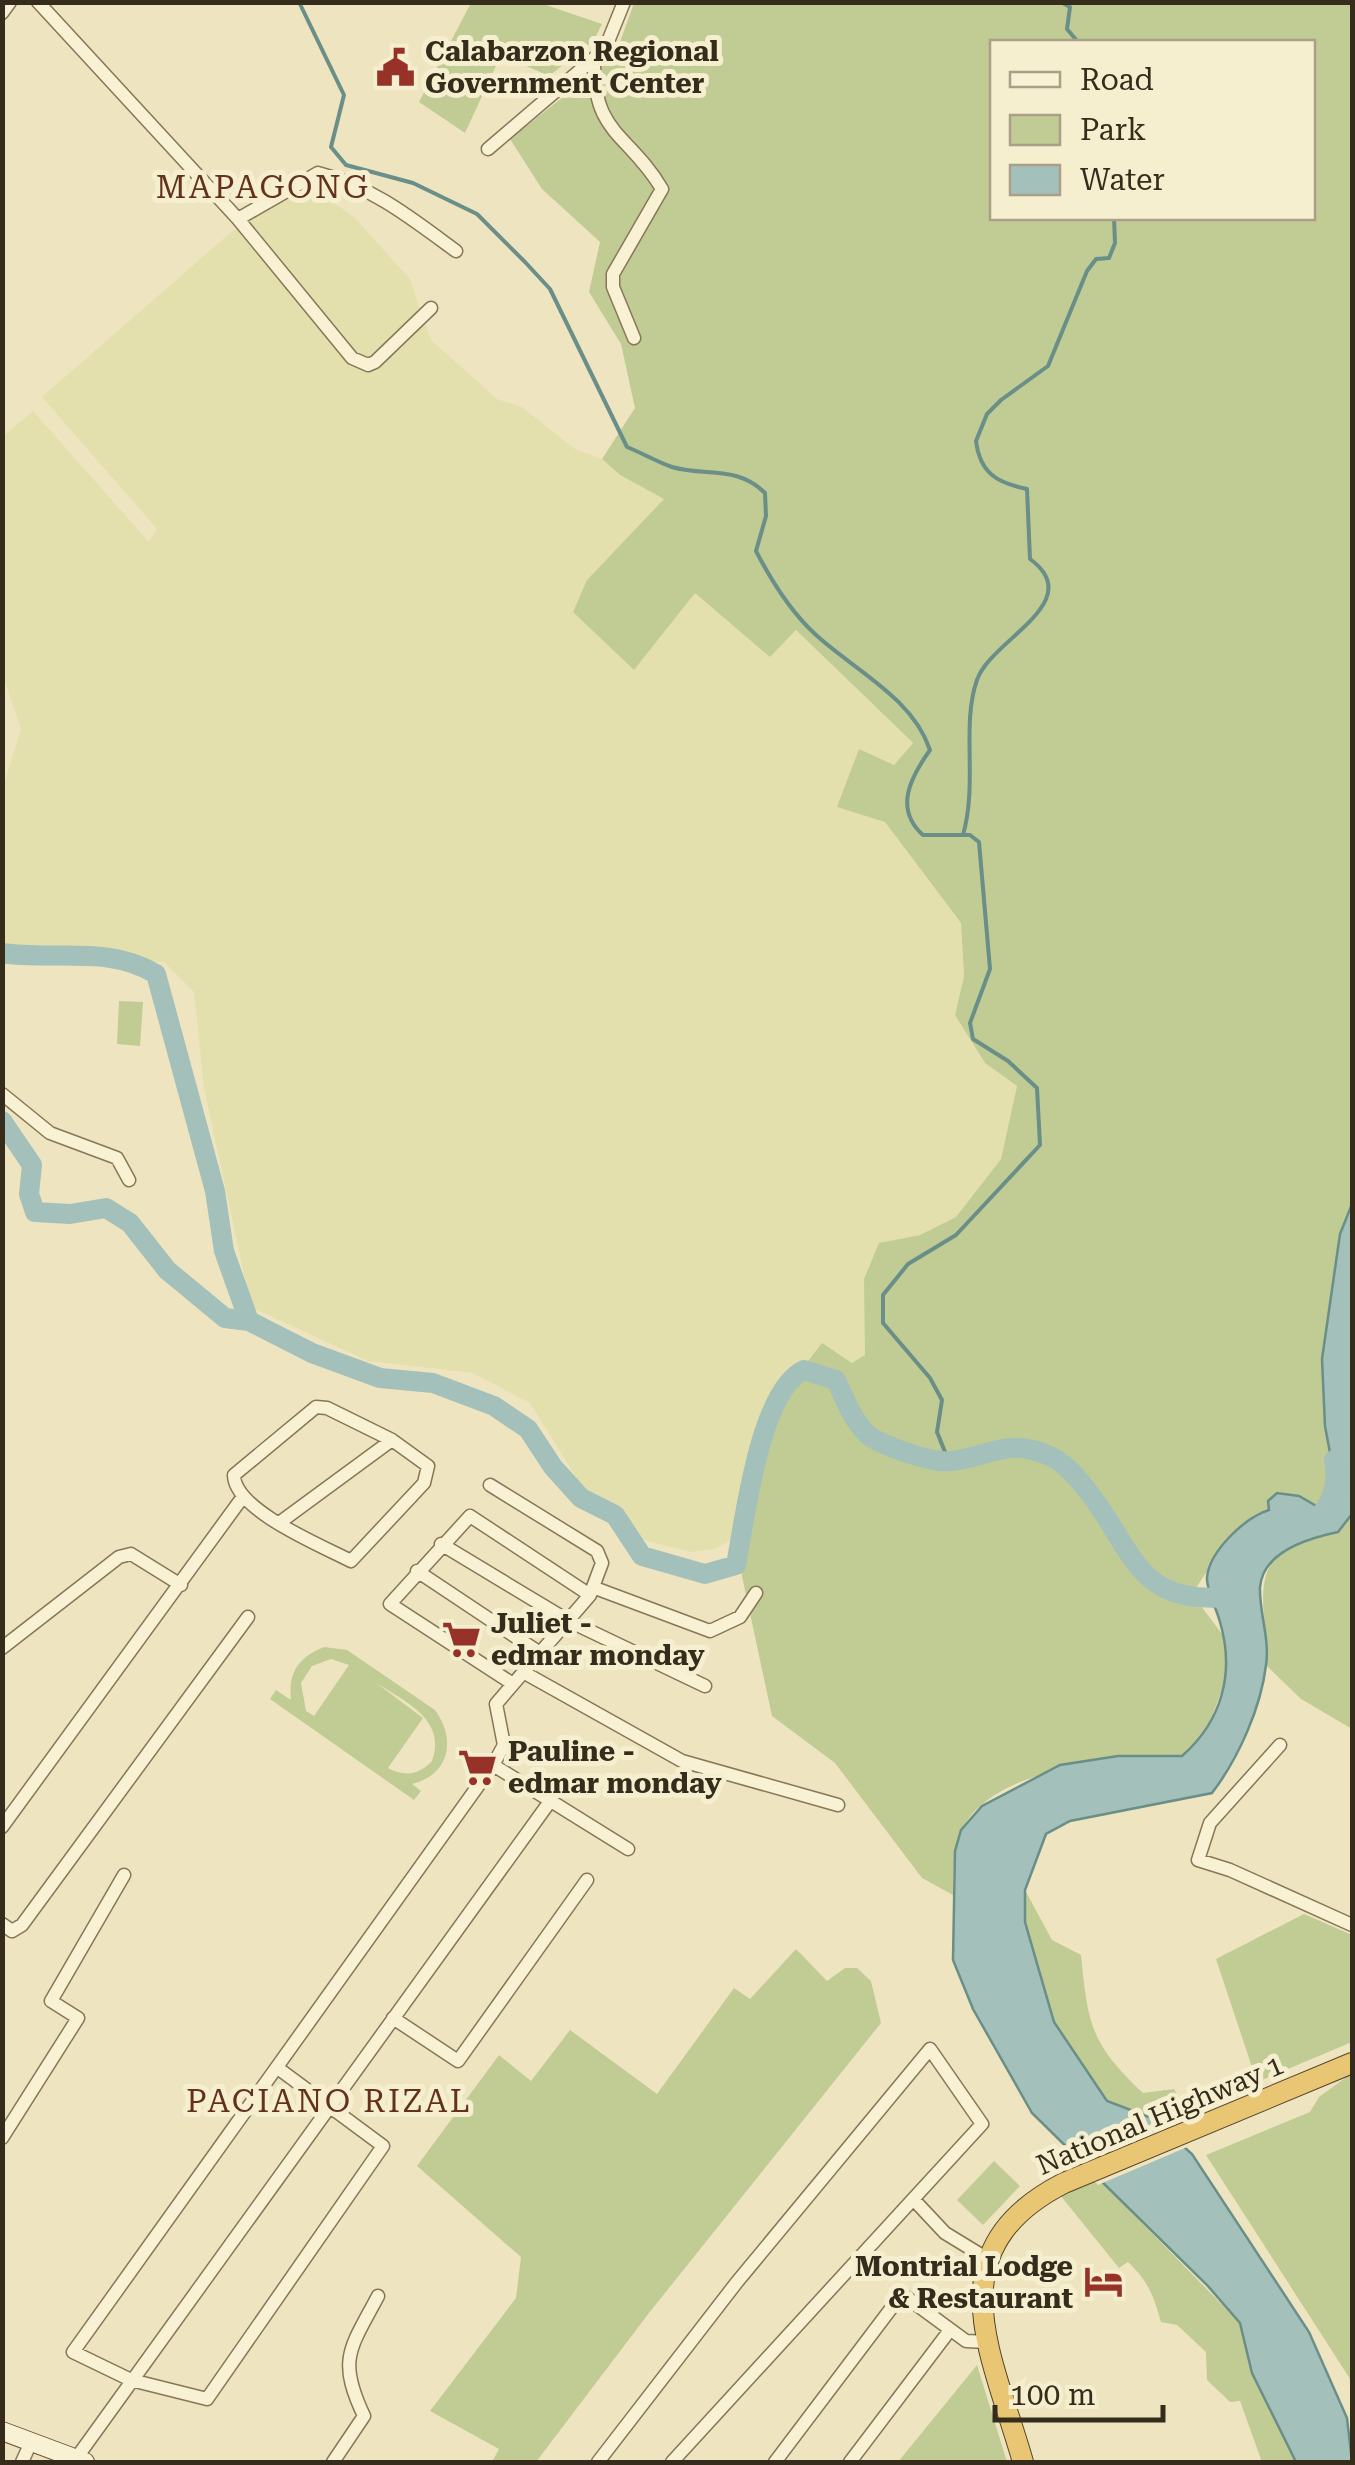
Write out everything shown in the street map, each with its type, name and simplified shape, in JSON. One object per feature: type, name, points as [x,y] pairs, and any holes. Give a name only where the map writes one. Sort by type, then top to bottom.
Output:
[{"type":"highway","name":"National Highway 1","points":[[1023,2462],[980,2302],[986,2258],[1013,2217],[1033,2199],[1064,2184],[1352,2063]]},
{"type":"main road","points":[[2,2430],[80,2461]]},
{"type":"street","points":[[2,13],[10,2]]},
{"type":"street","points":[[38,2],[238,219],[332,337],[360,363],[375,362],[431,308]]},
{"type":"street","points":[[488,149],[594,59],[604,48],[624,2]]},
{"type":"street","points":[[594,59],[593,90],[600,112],[662,189],[613,274],[613,287],[634,338]]},
{"type":"street","points":[[238,219],[318,172],[354,182],[380,195],[456,251]]},
{"type":"street","points":[[2,1094],[50,1133],[117,1158],[129,1180]]},
{"type":"street","points":[[316,1408],[327,1408],[392,1440],[428,1466],[424,1483],[352,1562],[279,1523],[242,1498],[234,1486],[234,1475],[316,1408]]},
{"type":"street","points":[[279,1523],[392,1440]]},
{"type":"street","points":[[280,2069],[383,2146],[207,2399],[131,2380],[74,2352],[280,2069],[493,1765],[504,1744],[496,1704],[592,1592],[602,1563],[597,1551],[490,1486]]},
{"type":"street","points":[[2,1827],[242,1498]]},
{"type":"street","points":[[756,1593],[740,1617],[710,1630],[592,1592],[470,1516],[390,1604],[518,1678],[682,1761],[838,1805]]},
{"type":"street","points":[[441,1544],[567,1620],[705,1686]]},
{"type":"street","points":[[2,1648],[119,1558],[131,1554],[181,1585]]},
{"type":"street","points":[[417,1571],[540,1653]]},
{"type":"street","points":[[2,1924],[12,1931],[22,1925],[248,1616]]},
{"type":"street","points":[[1280,1745],[1210,1823],[1198,1860],[1230,1870],[1352,1924]]},
{"type":"street","points":[[493,1765],[628,1849]]},
{"type":"street","points":[[80,2461],[131,2380],[551,1800]]},
{"type":"street","points":[[2,2138],[78,2018],[51,2001],[124,1874]]},
{"type":"street","points":[[394,2018],[458,2061],[587,1880]]},
{"type":"street","points":[[598,2462],[736,2282],[930,2049],[982,2124],[672,2462]]},
{"type":"street","points":[[915,2201],[945,2233],[986,2258]]},
{"type":"street","points":[[776,2462],[902,2294],[966,2341],[988,2342]]},
{"type":"street","points":[[333,2462],[364,2416],[347,2375],[345,2357],[378,2296]]},
{"type":"street","points":[[850,2462],[950,2330]]},
{"type":"street","points":[[22,2462],[31,2442]]},
{"type":"shaded area","points":[[304,182],[354,217],[410,279],[431,340],[497,399],[522,407],[575,449],[602,459],[620,475],[664,499],[587,580],[634,670],[695,592],[770,657],[796,630],[913,744],[894,765],[885,822],[961,923],[964,976],[955,1015],[985,1063],[1017,1086],[1001,1159],[956,1217],[920,1235],[879,1244],[864,1279],[866,1355],[852,1363],[822,1344],[768,1413],[742,1533],[715,1549],[690,1552],[636,1538],[621,1506],[584,1490],[530,1403],[473,1373],[368,1361],[251,1307],[204,1088],[194,992],[164,962],[137,962],[101,954],[46,958],[3,948],[3,787],[21,729],[3,676],[2,437],[33,411],[149,542],[157,529],[42,397],[230,233]]},
{"type":"green space","points":[[471,3],[540,3],[602,24],[594,40],[549,76],[501,55],[465,133],[419,102]]},
{"type":"green space","points":[[634,3],[1352,3],[1352,1204],[1340,1234],[1322,1359],[1325,1426],[1337,1491],[1331,1504],[1318,1507],[1299,1496],[1254,1515],[1227,1541],[1192,1594],[1225,1638],[1229,1671],[1205,1735],[1182,1756],[1092,1763],[1026,1780],[997,1794],[975,1811],[960,1834],[953,1895],[922,1878],[835,1763],[772,1716],[742,1576],[742,1533],[768,1413],[822,1343],[852,1363],[865,1355],[864,1279],[879,1243],[920,1235],[956,1217],[1001,1159],[1017,1086],[985,1063],[955,1015],[964,976],[961,923],[885,822],[837,807],[859,749],[894,765],[913,743],[796,630],[770,657],[695,593],[634,670],[573,612],[587,580],[664,499],[620,475],[602,459],[635,408],[621,344],[589,292],[600,242],[542,189],[510,139],[615,56]]},
{"type":"green space","points":[[119,1001],[143,1002],[140,1046],[117,1044]]},
{"type":"green space","points":[[1352,1514],[1352,1729],[1301,1699],[1267,1666],[1263,1594],[1273,1562],[1286,1549],[1337,1532]]},
{"type":"green space","points":[[324,1647],[347,1650],[435,1710],[446,1733],[446,1755],[434,1773],[412,1784],[421,1791],[414,1800],[270,1699],[276,1690],[291,1700],[297,1667]],"holes":[[[331,1659],[349,1665],[314,1716],[306,1711],[301,1683],[312,1666]],[[375,1682],[420,1713],[434,1734],[432,1761],[417,1772],[400,1773],[388,1768],[423,1718]]]},
{"type":"green space","points":[[1025,1890],[1052,1940],[1081,1955],[1090,2017],[1112,2061],[1143,2093],[1174,2089],[1186,2110],[1152,2118],[1107,2101],[1054,2022],[1025,1922]]},
{"type":"green space","points":[[1304,1914],[1352,1935],[1352,2042],[1257,2082],[1216,1959]]},
{"type":"green space","points":[[796,1949],[827,1981],[845,1968],[857,1968],[871,1981],[881,2023],[649,2313],[536,2462],[492,2462],[499,2449],[430,2411],[516,2298],[521,2257],[417,2166],[499,2055],[531,2081],[570,2030],[657,2094],[734,1988],[750,1999]]},
{"type":"green space","points":[[1352,2073],[1352,2382],[1206,2155],[1310,2112],[1319,2097]]},
{"type":"green space","points":[[994,2161],[1020,2186],[983,2225],[957,2200]]},
{"type":"green space","points":[[1098,2178],[1240,2323],[1252,2373],[1295,2462],[1262,2462],[1240,2401],[1230,2402],[1207,2380],[1206,2352],[1177,2325],[1161,2322],[1141,2276],[1128,2262],[1119,2268],[1060,2195]]},
{"type":"green space","points":[[977,2365],[1007,2462],[898,2462]]},
{"type":"water","points":[[1352,1204],[1352,1514],[1338,1532],[1278,1555],[1263,1575],[1260,1596],[1267,1655],[1263,1681],[1247,1732],[1212,1793],[1070,1821],[1046,1834],[1025,1890],[1025,1922],[1054,2022],[1107,2101],[1152,2118],[1192,2154],[1309,2332],[1347,2418],[1352,2462],[1296,2462],[1252,2373],[1240,2323],[1207,2285],[1032,2113],[973,2009],[953,1960],[955,1851],[961,1830],[982,1806],[1060,1765],[1118,1756],[1182,1756],[1207,1727],[1222,1695],[1226,1660],[1220,1622],[1207,1582],[1215,1556],[1240,1527],[1269,1510],[1268,1501],[1277,1493],[1299,1496],[1318,1507],[1331,1504],[1337,1490],[1325,1426],[1322,1359],[1340,1234]]},
{"type":"pier","points":[[1169,2125],[1192,2145],[1098,2185],[1077,2164]]},
{"type":"waterway","points":[[299,2],[344,95],[331,147],[346,165],[413,183],[477,214],[525,262],[550,289],[627,447],[672,467],[732,475],[765,493],[766,516],[756,551],[775,585],[815,634],[881,686],[922,731],[930,750],[908,793],[909,815],[914,825],[923,835],[970,835],[979,842],[990,969],[970,1023],[973,1039],[1008,1061],[1037,1088],[1040,1145],[956,1235],[908,1264],[883,1295],[883,1323],[930,1378],[942,1400],[937,1432],[949,1462]]},
{"type":"waterway","points":[[1030,2],[1038,2]]},
{"type":"waterway","points":[[1061,2],[1070,7],[1067,29],[1076,40]]},
{"type":"waterway","points":[[963,835],[969,795],[970,716],[977,680],[985,665],[1043,606],[1048,590],[1045,575],[1030,559],[1027,489],[992,475],[981,461],[976,441],[987,414],[1048,366],[1087,271],[1096,259],[1109,258],[1115,243],[1114,220]]},
{"type":"waterway","points":[[2,953],[100,957],[138,965],[156,974],[215,1191],[224,1251],[249,1321]]},
{"type":"waterway","points":[[2,1121],[32,1165],[29,1194],[35,1212],[70,1214],[106,1208],[130,1223],[167,1270],[225,1318],[249,1321],[312,1353],[380,1378],[433,1383],[494,1406],[528,1429],[553,1467],[581,1498],[615,1515],[642,1556],[705,1574],[736,1565],[766,1428],[789,1382],[804,1370],[836,1380],[852,1415],[866,1433],[907,1453],[952,1461],[1002,1449],[1025,1448],[1054,1458],[1087,1490],[1127,1551],[1154,1582],[1172,1592],[1226,1597]]},
{"type":"waterway","points":[[1312,1522],[1325,1509],[1332,1494],[1334,1460]]},
{"type":"place","name":"Calabarzon Regional Government Center","points":[[395,67]]},
{"type":"place","name":"Juliet - edmar monday","points":[[461,1639]]},
{"type":"place","name":"Pauline - edmar monday","points":[[478,1767]]},
{"type":"place","name":"Montrial Lodge & Restaurant","points":[[1103,2282]]},
{"type":"district","name":"MAPAGONG","points":[[263,187]]},
{"type":"district","name":"PACIANO RIZAL","points":[[329,2101]]}]
